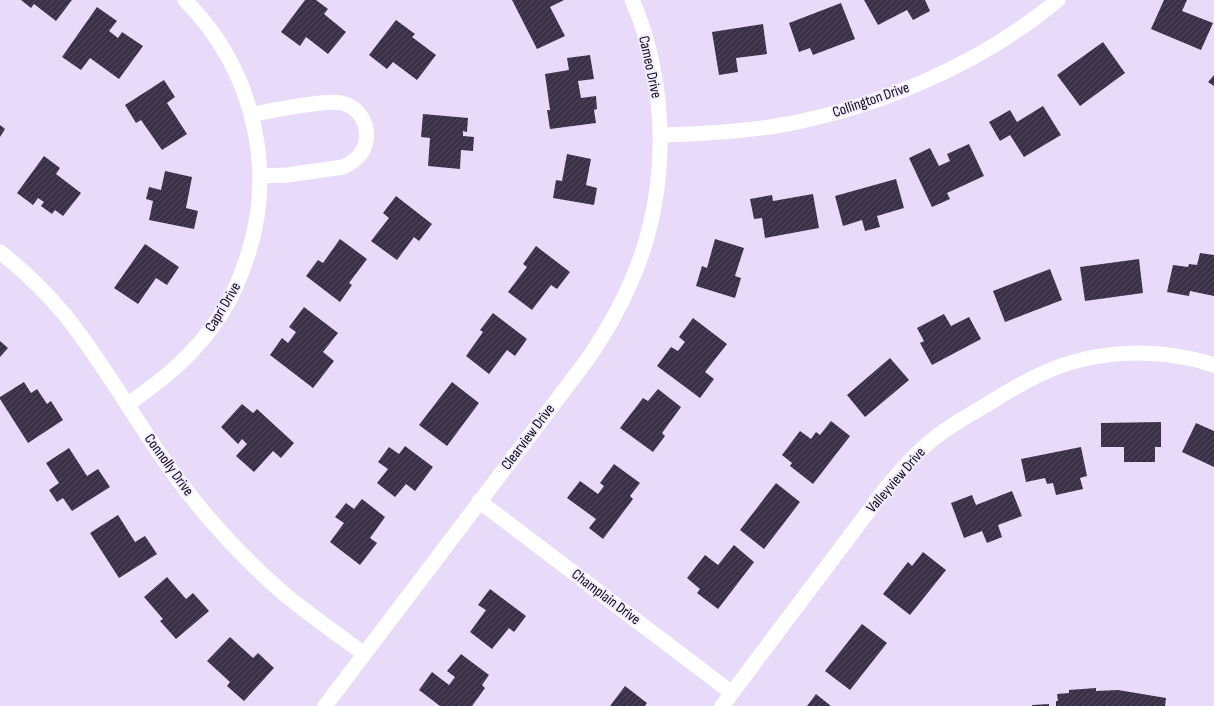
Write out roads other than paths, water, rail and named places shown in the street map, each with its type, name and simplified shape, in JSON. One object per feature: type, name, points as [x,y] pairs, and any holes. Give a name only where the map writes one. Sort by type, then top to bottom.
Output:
[{"type":"street","name":"Capri Drive","points":[[127,405],[175,370],[211,330],[239,282],[255,229],[260,200],[258,149],[251,115],[239,77],[227,54],[212,31],[185,0]]},
{"type":"street","name":"Cameo Drive","points":[[632,0],[648,46],[655,77],[661,135]]},
{"type":"street","name":"Collington Drive","points":[[661,135],[736,131],[780,126],[813,119],[858,106],[921,82],[969,60],[1009,36],[1058,0]]},
{"type":"street","points":[[251,115],[276,109],[332,102],[343,103],[360,114],[366,131],[364,149],[352,164],[343,167],[287,175],[260,176]]},
{"type":"street","name":"Clearview Drive","points":[[325,706],[587,360],[607,329],[635,274],[645,246],[658,190],[661,135]]},
{"type":"street","name":"Connolly Drive","points":[[0,252],[36,283],[65,316],[176,477],[211,521],[241,553],[283,593],[364,654]]},
{"type":"street","name":"Valleyview Drive","points":[[722,706],[886,488],[908,463],[932,440],[961,420],[1018,386],[1041,374],[1066,364],[1091,358],[1133,353],[1168,355],[1188,358],[1214,365]]},
{"type":"street","name":"Champlain Drive","points":[[480,501],[732,693]]}]
